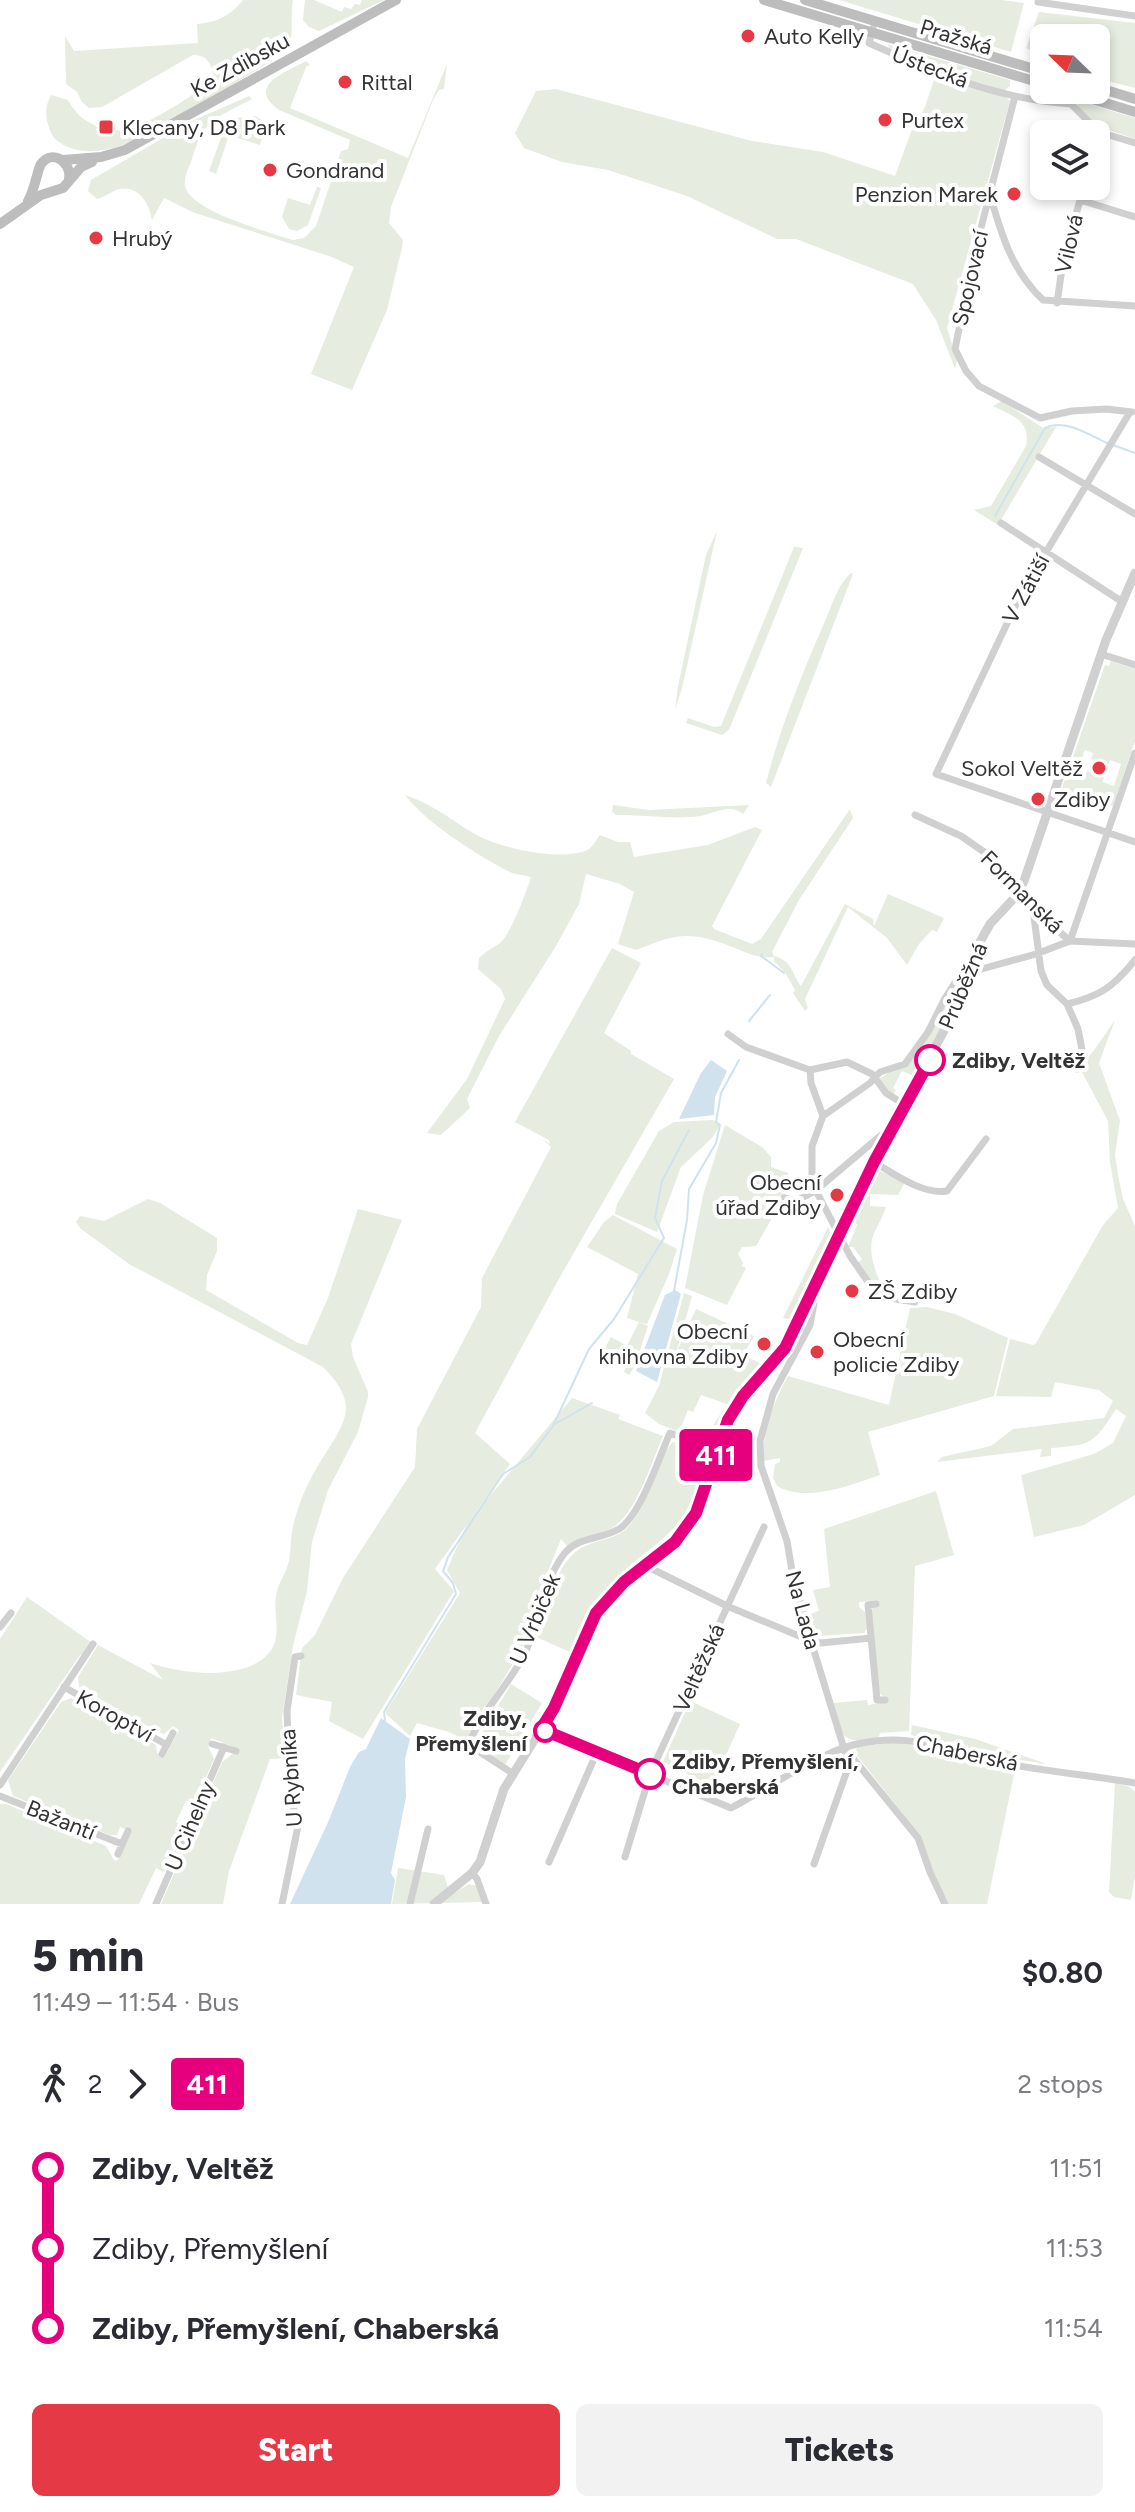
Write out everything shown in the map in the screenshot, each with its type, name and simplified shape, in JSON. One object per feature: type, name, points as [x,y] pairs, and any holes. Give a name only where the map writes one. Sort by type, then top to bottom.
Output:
[{"type":"main road","name":"Ke Zdibsku","points":[[69,179],[81,167],[125,150],[174,125],[396,0]]},
{"type":"main road","name":"Pražská","points":[[764,0],[1030,68]]},
{"type":"main road","name":"Pražská","points":[[805,0],[1030,79]]},
{"type":"main road","points":[[1110,91],[1135,99]]},
{"type":"main road","points":[[1097,104],[1135,112]]},
{"type":"main road","name":"Ke Zdibsku","points":[[63,160],[101,157]]},
{"type":"main road","points":[[0,224],[20,211],[52,190],[63,188],[69,179],[70,169],[63,160],[45,160],[39,168],[34,191],[20,211]]},
{"type":"main road","points":[[38,178],[43,186],[52,190]]},
{"type":"street","points":[[1038,2],[1135,16]]},
{"type":"street","name":"Ústecká","points":[[873,26],[869,43],[939,74],[1015,96]]},
{"type":"street","points":[[1015,96],[1030,100]]},
{"type":"street","name":"Spojovací","points":[[1015,96],[955,349],[966,371],[979,386],[1040,418],[1072,411],[1106,409],[1133,412]]},
{"type":"street","points":[[1077,104],[1090,120]]},
{"type":"street","points":[[1110,135],[1135,143]]},
{"type":"street","points":[[990,196],[1013,263],[1043,300],[1135,306]]},
{"type":"street","points":[[1080,200],[1135,217]]},
{"type":"street","name":"Vilová","points":[[1057,303],[1063,261],[1080,200]]},
{"type":"street","name":"V Zátiší","points":[[1046,813],[936,774],[1021,594],[1133,412]]},
{"type":"street","points":[[1039,457],[1135,514]]},
{"type":"street","points":[[1001,523],[1121,601]]},
{"type":"street","name":"Průběžná","points":[[472,1873],[480,1862],[495,1813],[512,1773],[554,1708],[596,1613],[614,1591],[675,1542],[696,1513],[735,1407],[778,1359],[874,1162],[954,1012],[990,924],[1018,894],[1101,654],[1135,573]]},
{"type":"street","points":[[1101,654],[1135,665]]},
{"type":"street","points":[[915,1302],[886,1298],[873,1289],[838,1237],[815,1191],[812,1183],[812,1146],[823,1116],[880,1072],[905,1064],[928,1032],[960,975],[1070,941],[1135,753]]},
{"type":"street","points":[[1046,813],[1135,842]]},
{"type":"street","name":"Formanská","points":[[915,815],[961,836],[987,854],[1018,894],[1070,941],[1135,944]]},
{"type":"street","points":[[1033,909],[1036,954],[1047,985],[1067,1004],[1078,1029],[1083,1055]]},
{"type":"street","points":[[1067,1004],[1096,997],[1135,960]]},
{"type":"street","points":[[728,1034],[746,1047],[810,1070],[847,1062],[865,1069],[886,1093],[905,1105]]},
{"type":"street","points":[[810,1070],[811,1083],[823,1116]]},
{"type":"street","points":[[784,1198],[796,1201],[815,1191],[885,1132],[890,1133]]},
{"type":"street","points":[[874,1162],[936,1193],[947,1191],[986,1139]]},
{"type":"street","name":"Na Lada","points":[[808,1300],[814,1303],[810,1325],[773,1394],[759,1453],[760,1461],[787,1541],[793,1577],[845,1748],[918,1838],[945,1904]]},
{"type":"street","name":"U Vrbiček","points":[[512,1773],[470,1748],[471,1739],[525,1652],[546,1592],[564,1554],[580,1541],[606,1535],[627,1521],[670,1433],[717,1451]]},
{"type":"street","name":"Veltěžská","points":[[625,1857],[650,1774],[764,1527]]},
{"type":"street","points":[[646,1566],[727,1606],[811,1641],[821,1643],[871,1638]]},
{"type":"street","points":[[868,1605],[877,1700],[885,1700]]},
{"type":"street","points":[[0,1627],[11,1613]]},
{"type":"street","points":[[0,1785],[93,1644]]},
{"type":"street","name":"U Rybníka","points":[[282,1904],[298,1826],[290,1794],[287,1711],[295,1657],[301,1656]]},
{"type":"street","name":"Koroptví","points":[[64,1687],[167,1745]]},
{"type":"street","name":"Chaberská","points":[[541,1729],[725,1808],[731,1808],[845,1748],[883,1741],[914,1740],[978,1758],[1135,1783]]},
{"type":"street","name":"Koroptví","points":[[162,1754],[173,1733]]},
{"type":"street","points":[[212,1744],[236,1751]]},
{"type":"street","name":"U Cihelny","points":[[156,1904],[224,1747]]},
{"type":"street","points":[[814,1864],[849,1765],[845,1748]]},
{"type":"street","points":[[549,1862],[597,1752]]},
{"type":"street","name":"Bažantí","points":[[0,1796],[122,1844]]},
{"type":"street","points":[[410,1904],[428,1829]]},
{"type":"street","name":"Bažantí","points":[[118,1854],[128,1831]]},
{"type":"street","points":[[434,1904],[472,1873],[486,1904]]},
{"type":"shaded area","points":[[243,0],[293,0],[289,44],[276,57],[217,97],[136,140],[91,151],[71,148],[54,138],[46,117],[51,95],[68,100],[81,116],[106,131],[107,128],[126,132],[188,98],[213,75],[207,60],[193,55],[102,107],[89,108],[77,92],[66,84],[65,36],[74,51],[198,43],[197,24],[223,17]]},
{"type":"shaded area","points":[[305,0],[314,0],[342,12],[344,7],[351,9],[355,4],[360,5],[362,0],[384,0],[319,31],[303,20]]},
{"type":"shaded area","points":[[839,0],[1002,0],[1024,3],[1011,52]]},
{"type":"shaded area","points":[[1039,12],[1135,23],[1135,88],[1110,82],[1110,24],[1035,24]]},
{"type":"shaded area","points":[[888,44],[1010,80],[1010,86],[1004,91],[947,73],[930,63],[889,48]]},
{"type":"shaded area","points":[[306,61],[310,65],[306,67],[290,108],[408,158],[447,64],[444,89],[439,90],[433,100],[391,207],[389,223],[403,240],[402,248],[387,310],[352,390],[311,374],[354,267],[195,213],[164,198],[152,220],[145,201],[130,189],[116,190],[97,199],[88,191],[91,180],[192,121],[249,96],[252,99],[219,116],[206,128],[196,147],[185,186],[201,204],[232,220],[293,240],[304,238],[316,226],[341,151],[348,149],[350,140],[279,110],[266,94],[272,81]]},
{"type":"shaded area","points":[[935,76],[1006,97],[1010,101],[947,328],[957,360],[955,369],[936,320],[913,284],[796,239],[777,239],[687,196],[608,170],[562,162],[524,148],[515,133],[536,91],[556,89],[752,141],[823,152],[895,176]]},
{"type":"shaded area","points":[[1078,104],[1089,104],[1135,118],[1135,139],[1110,130],[1110,120],[1092,120],[1077,107]]},
{"type":"shaded area","points":[[256,116],[266,123],[260,145],[229,135],[216,174],[209,171],[226,124],[236,118]]},
{"type":"shaded area","points":[[317,187],[321,188],[308,225],[297,231],[289,229],[282,217],[288,198],[310,205]]},
{"type":"shaded area","points":[[1002,401],[1043,428],[1056,427],[998,525],[974,510],[991,506],[1026,446],[1027,438],[1019,420],[993,406]]},
{"type":"shaded area","points":[[717,531],[682,688],[675,710],[706,555]]},
{"type":"shaded area","points":[[794,547],[803,548],[729,730],[722,735],[686,723],[688,718],[714,727],[721,726]]},
{"type":"shaded area","points":[[851,573],[771,787],[766,783],[792,701],[836,595]]},
{"type":"shaded area","points":[[1111,661],[1135,669],[1135,741],[1113,806],[1062,788],[1105,665],[1109,666]],"holes":[[[1085,750],[1093,753],[1091,759],[1108,765],[1110,760],[1121,764],[1114,786],[1103,782],[1104,777],[1087,771],[1085,777],[1076,774]]]},
{"type":"shaded area","points":[[405,795],[486,839],[515,849],[548,854],[564,855],[589,849],[600,835],[618,842],[630,842],[634,857],[708,845],[755,827],[762,830],[712,926],[752,944],[761,939],[850,809],[853,818],[799,900],[772,952],[788,964],[801,986],[845,904],[873,919],[874,926],[888,894],[944,918],[937,932],[932,930],[919,944],[907,965],[887,938],[848,907],[805,999],[808,1008],[805,1011],[774,957],[755,956],[713,940],[691,936],[671,938],[636,950],[618,944],[634,892],[620,884],[586,874],[579,904],[499,1036],[467,1099],[470,1108],[441,1135],[427,1133],[467,1079],[505,999],[501,989],[478,969],[479,958],[500,943],[509,931],[531,877],[512,873],[470,849],[439,828]]},
{"type":"shaded area","points":[[613,805],[649,810],[749,805],[743,814],[728,809],[679,817],[616,815],[612,812]]},
{"type":"shaded area","points":[[612,948],[641,963],[604,1033],[631,1054],[674,1079],[561,1275],[475,1433],[510,1464],[474,1515],[572,1398],[620,1415],[618,1419],[663,1436],[642,1486],[621,1521],[607,1531],[567,1546],[561,1539],[528,1621],[523,1647],[466,1741],[449,1732],[417,1723],[410,1736],[385,1713],[460,1593],[447,1570],[466,1526],[435,1569],[454,1591],[363,1739],[329,1721],[332,1702],[296,1695],[302,1648],[315,1635],[343,1578],[415,1467],[417,1429],[481,1307],[482,1278],[551,1147],[543,1140],[550,1144],[549,1140],[515,1122]]},
{"type":"shaded area","points":[[960,978],[953,1004],[929,1054],[914,1076],[902,1071],[893,1088],[896,1090],[893,1096],[880,1078],[909,1061]]},
{"type":"shaded area","points":[[1115,1020],[1099,1063],[1120,1121],[1115,1155],[1123,1199],[1135,1226],[1135,1495],[1084,1525],[1034,1537],[1021,1475],[1094,1454],[1113,1443],[1126,1416],[1116,1409],[1091,1440],[1051,1448],[1051,1456],[1040,1457],[1042,1449],[937,1462],[942,1457],[991,1446],[1013,1429],[1104,1418],[1113,1401],[1099,1390],[1055,1382],[1051,1397],[996,1396],[1010,1339],[1033,1345],[1036,1343],[1103,1225],[1118,1208],[1110,1162],[1108,1121],[1082,1072],[1075,1073]]},
{"type":"shaded area","points":[[713,1120],[720,1125],[712,1138],[681,1167],[657,1232],[615,1214],[617,1204],[659,1131],[674,1122]]},
{"type":"shaded area","points":[[725,1125],[762,1147],[771,1157],[771,1167],[788,1173],[789,1187],[756,1246],[742,1247],[738,1254],[742,1266],[746,1268],[727,1305],[685,1288],[703,1195]]},
{"type":"shaded area","points":[[875,1169],[905,1182],[898,1195],[870,1194],[870,1206],[886,1207],[871,1247],[873,1263],[885,1294],[878,1290],[858,1263],[862,1259],[853,1247],[848,1247],[857,1225],[852,1218]]},
{"type":"shaded area","points":[[148,1199],[160,1203],[217,1238],[217,1251],[207,1275],[206,1290],[298,1343],[307,1345],[328,1298],[358,1209],[402,1220],[351,1344],[368,1397],[358,1432],[328,1490],[312,1542],[307,1591],[293,1646],[282,1718],[286,1758],[270,1759],[229,1871],[223,1904],[161,1904],[222,1762],[239,1749],[211,1738],[208,1746],[214,1759],[195,1803],[186,1801],[176,1822],[184,1826],[163,1872],[156,1868],[139,1904],[0,1904],[0,1804],[106,1846],[117,1861],[130,1831],[120,1827],[117,1835],[110,1835],[13,1796],[8,1780],[61,1702],[71,1698],[156,1745],[157,1753],[165,1756],[179,1730],[173,1726],[164,1734],[154,1730],[79,1687],[78,1677],[98,1645],[163,1680],[150,1663],[194,1672],[227,1672],[256,1663],[272,1648],[276,1633],[277,1591],[288,1564],[297,1512],[345,1415],[343,1395],[323,1367],[129,1264],[76,1222],[80,1216],[104,1221]]},
{"type":"shaded area","points":[[613,1215],[677,1249],[647,1324],[627,1318],[638,1274],[587,1247],[604,1222]]},
{"type":"shaded area","points":[[828,1227],[831,1234],[791,1319],[783,1318]]},
{"type":"shaded area","points":[[684,1293],[692,1296],[676,1353],[696,1309],[754,1336],[743,1355],[762,1364],[728,1408],[713,1445],[699,1440],[704,1439],[727,1404],[701,1395],[693,1412],[688,1410],[679,1432],[659,1424],[645,1413],[659,1386]]},
{"type":"shaded area","points":[[927,1307],[955,1314],[1008,1338],[994,1396],[868,1432],[880,1475],[815,1493],[789,1491],[777,1486],[773,1478],[775,1464],[780,1462],[780,1458],[763,1461],[763,1449],[770,1417],[788,1376],[889,1405],[910,1308]]},
{"type":"shaded area","points":[[639,1322],[648,1326],[639,1353],[642,1355],[629,1375],[624,1372],[630,1358],[624,1355],[622,1358],[605,1348],[611,1337],[627,1346]]},
{"type":"shaded area","points":[[672,1442],[707,1453],[695,1492],[682,1518],[662,1540],[630,1565],[633,1567],[594,1604],[570,1652],[536,1637],[553,1586],[567,1561],[585,1546],[617,1535],[628,1527],[639,1512]]},
{"type":"shaded area","points":[[936,1491],[954,1555],[915,1566],[909,1731],[880,1733],[878,1739],[849,1739],[842,1731],[833,1703],[867,1700],[868,1705],[886,1702],[886,1698],[879,1693],[871,1611],[877,1601],[859,1602],[859,1607],[865,1612],[867,1628],[864,1633],[818,1636],[810,1614],[819,1611],[813,1590],[830,1587],[824,1529]]},
{"type":"shaded area","points":[[27,1597],[92,1643],[83,1656],[80,1655],[0,1772],[0,1639]]},
{"type":"shaded area","points":[[511,1684],[542,1703],[505,1765],[475,1745]]},
{"type":"shaded area","points":[[690,1701],[740,1724],[712,1786],[663,1762]]},
{"type":"shaded area","points":[[912,1725],[975,1739],[1047,1764],[976,1753],[911,1735]]},
{"type":"shaded area","points":[[898,1742],[1016,1765],[987,1904],[949,1904],[918,1833],[855,1753],[857,1747]]},
{"type":"shaded area","points":[[1115,1783],[1128,1786],[1135,1792],[1135,1875],[1131,1900],[1114,1897],[1109,1892]]},
{"type":"shaded area","points":[[398,1868],[444,1875],[448,1888],[454,1893],[469,1884],[476,1886],[482,1902],[392,1904]]},
{"type":"water","points":[[711,1060],[727,1071],[715,1097],[714,1115],[679,1119],[701,1073]]},
{"type":"water","points":[[675,1290],[681,1294],[657,1382],[636,1371],[665,1295]]},
{"type":"water","points":[[381,1718],[410,1739],[405,1759],[406,1797],[391,1873],[395,1880],[391,1904],[290,1904],[350,1767],[359,1752],[366,1749]]},
{"type":"waterway","points":[[995,516],[1045,428],[1069,426],[1107,443]]},
{"type":"waterway","points":[[1113,445],[1135,453]]},
{"type":"waterway","points":[[762,954],[784,973]]},
{"type":"waterway","points":[[749,1021],[770,995]]},
{"type":"waterway","points":[[674,1291],[687,1220],[689,1189],[716,1143],[721,1093],[739,1060]]},
{"type":"waterway","points":[[385,1720],[384,1712],[456,1594],[453,1583],[443,1571],[448,1557],[503,1474],[530,1457],[553,1426],[589,1349],[614,1319],[664,1238],[655,1218],[662,1181],[689,1130]]},
{"type":"waterway","points":[[555,1424],[592,1403]]},
{"type":"bus line","name":"411","points":[[650,1774],[541,1729],[554,1708],[596,1613],[624,1582],[675,1542],[696,1513],[728,1420],[743,1396],[785,1348],[874,1162],[930,1060]]},
{"type":"place","name":"Auto Kelly","points":[[748,36]]},
{"type":"place","name":"Rittal","points":[[345,82]]},
{"type":"place","name":"Purtex","points":[[885,120]]},
{"type":"place","name":"Klecany, D8 Park","points":[[106,127]]},
{"type":"place","name":"Gondrand","points":[[270,170]]},
{"type":"place","name":"Penzion Marek","points":[[1014,194]]},
{"type":"place","name":"Hrubý","points":[[96,238]]},
{"type":"place","name":"Sokol Veltěž","points":[[1099,768]]},
{"type":"place","name":"Zdiby","points":[[1038,799]]},
{"type":"place","name":"Zdiby, Veltěž","points":[[930,1060]]},
{"type":"place","name":"Obecní úřad Zdiby","points":[[837,1195]]},
{"type":"place","name":"ZŠ Zdiby","points":[[852,1291]]},
{"type":"place","name":"Obecní knihovna Zdiby","points":[[764,1344]]},
{"type":"place","name":"Obecní policie Zdiby","points":[[817,1352]]},
{"type":"place","name":"Zdiby, Přemyšlení","points":[[545,1731]]},
{"type":"place","name":"Zdiby, Přemyšlení, Chaberská","points":[[650,1774]]}]
